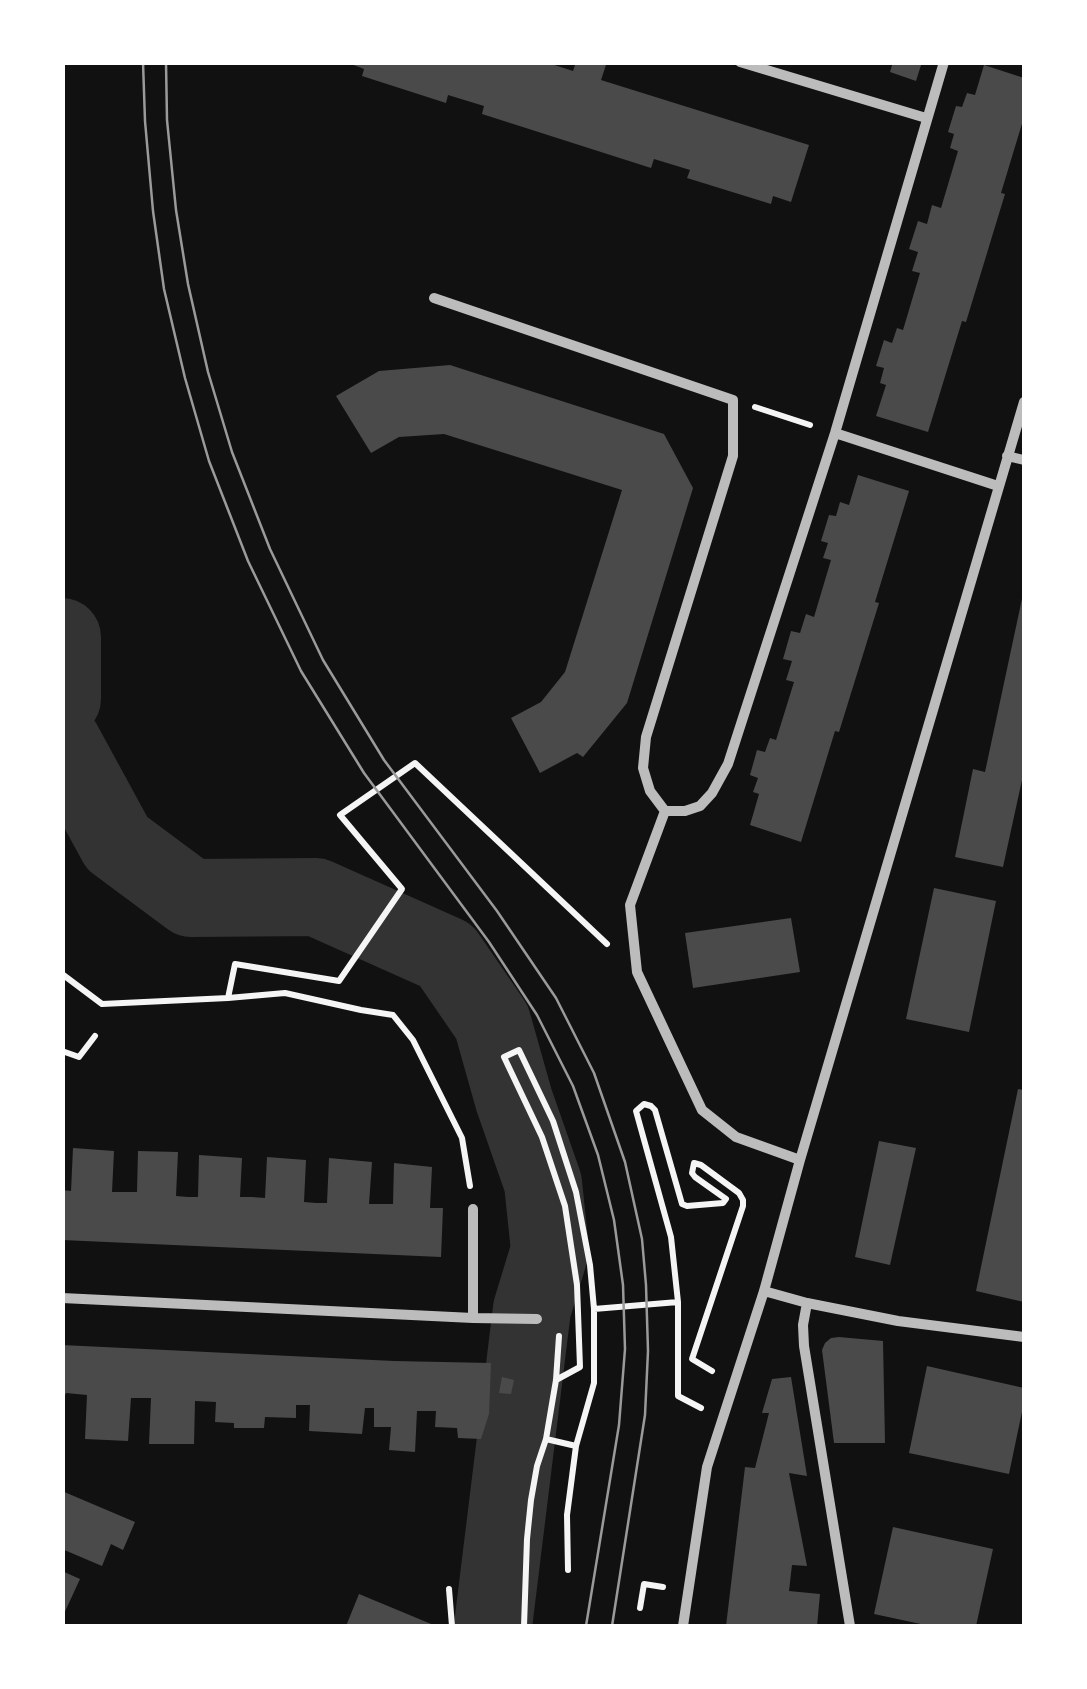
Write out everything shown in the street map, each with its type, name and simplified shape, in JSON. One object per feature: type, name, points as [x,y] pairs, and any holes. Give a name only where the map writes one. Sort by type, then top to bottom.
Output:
[{"type":"street","points":[[740,62],[926,118]]},
{"type":"street","points":[[434,298],[733,400],[732,456],[646,738],[644,768],[650,791],[665,810],[685,811],[700,806],[728,764],[835,433],[944,62]]},
{"type":"street","points":[[683,1626],[707,1467],[764,1291],[1024,402]]},
{"type":"street","points":[[835,433],[998,486]]},
{"type":"street","points":[[1007,456],[1024,460]]},
{"type":"street","points":[[665,810],[630,904],[637,972],[702,1110],[736,1137],[800,1160]]},
{"type":"street","points":[[473,1209],[473,1318]]},
{"type":"street","points":[[764,1291],[898,1321],[1024,1336]]},
{"type":"street","points":[[62,1298],[537,1318]]},
{"type":"street","points":[[807,1303],[804,1346],[850,1626]]},
{"type":"path","points":[[733,400],[835,433]]},
{"type":"path","points":[[228,998],[235,964],[339,981],[402,889],[340,814],[415,763],[637,972]]},
{"type":"path","points":[[62,974],[102,1004],[286,993],[393,1015],[413,1040],[462,1138],[472,1196]]},
{"type":"path","points":[[62,1051],[79,1057],[95,1036]]},
{"type":"path","points":[[556,1380],[580,1367],[578,1285],[566,1206],[542,1137],[504,1057],[519,1050],[553,1121],[576,1192],[590,1265],[594,1383],[576,1446],[567,1515],[568,1570]]},
{"type":"path","points":[[692,1402],[678,1396],[678,1302],[671,1237],[636,1112],[644,1104],[655,1110],[682,1204],[723,1204],[726,1199],[694,1177],[694,1163],[714,1174],[743,1200],[692,1359],[704,1366]]},
{"type":"path","points":[[594,1308],[678,1302]]},
{"type":"path","points":[[524,1626],[527,1539],[560,1343]]},
{"type":"path","points":[[546,1440],[576,1446]]},
{"type":"path","points":[[640,1608],[644,1584],[687,1592]]},
{"type":"path","points":[[450,1589],[452,1626]]},
{"type":"building","points":[[346,62],[545,62],[573,71],[576,62],[598,62],[606,65],[601,80],[809,145],[791,202],[773,196],[771,204],[687,178],[690,170],[654,159],[651,168],[482,114],[484,106],[448,95],[446,103],[362,76],[364,69]]},
{"type":"building","points":[[893,62],[922,62],[916,81],[890,72]]},
{"type":"building","points":[[984,65],[1024,78],[1024,117],[966,322],[962,321],[928,432],[876,416],[886,385],[880,383],[884,368],[876,366],[884,340],[892,343],[897,328],[903,330],[920,273],[912,271],[918,252],[909,249],[918,221],[927,224],[932,205],[941,208],[958,151],[950,148],[954,134],[948,132],[956,106],[962,107],[967,93],[975,95]]},
{"type":"building","points":[[450,365],[664,434],[693,488],[627,703],[583,757],[577,753],[540,773],[511,718],[541,702],[565,672],[622,490],[444,434],[399,437],[371,453],[336,396],[379,371]]},
{"type":"building","points":[[858,475],[909,491],[875,602],[879,603],[801,842],[750,825],[759,794],[753,792],[758,778],[750,775],[757,750],[765,752],[770,738],[776,740],[794,682],[786,680],[792,661],[783,659],[791,631],[800,633],[806,614],[814,617],[831,560],[823,558],[828,543],[821,541],[829,515],[836,516],[840,502],[849,505]]},
{"type":"building","points":[[1023,594],[1024,780],[1003,867],[955,857],[973,769],[985,772]]},
{"type":"building","points":[[934,888],[996,901],[969,1032],[906,1019]]},
{"type":"building","points":[[791,918],[800,972],[693,988],[685,933]]},
{"type":"building","points":[[1018,1089],[1024,1090],[1024,1302],[976,1291]]},
{"type":"building","points":[[879,1141],[916,1148],[890,1265],[855,1257]]},
{"type":"building","points":[[73,1148],[114,1151],[112,1192],[137,1192],[138,1151],[178,1152],[176,1196],[188,1197],[198,1197],[199,1155],[242,1158],[240,1197],[265,1198],[267,1157],[306,1160],[304,1202],[316,1203],[327,1203],[329,1158],[372,1162],[369,1204],[393,1204],[394,1163],[432,1167],[430,1208],[443,1208],[441,1257],[62,1240],[62,1190],[71,1191]]},
{"type":"building","points":[[831,1338],[883,1341],[885,1443],[834,1443],[822,1350]]},
{"type":"building","points":[[62,1345],[491,1363],[489,1414],[481,1439],[458,1438],[457,1428],[435,1427],[436,1411],[417,1411],[415,1452],[389,1450],[391,1427],[374,1427],[374,1408],[365,1408],[362,1434],[309,1431],[310,1405],[296,1405],[296,1418],[265,1417],[264,1428],[234,1428],[234,1423],[215,1422],[216,1402],[195,1401],[194,1444],[149,1444],[151,1398],[131,1398],[128,1441],[85,1439],[87,1395],[66,1393],[62,1401]]},
{"type":"building","points":[[927,1366],[1024,1388],[1009,1474],[909,1453]]},
{"type":"building","points":[[502,1377],[514,1380],[511,1394],[499,1393]]},
{"type":"building","points":[[791,1377],[807,1476],[789,1473],[807,1566],[792,1565],[789,1591],[820,1594],[817,1626],[726,1626],[745,1467],[755,1468],[769,1413],[762,1413],[772,1379]]},
{"type":"building","points":[[62,1491],[135,1522],[123,1550],[111,1544],[102,1566],[62,1549]]},
{"type":"building","points":[[893,1527],[993,1549],[976,1626],[930,1626],[874,1614]]},
{"type":"building","points":[[62,1571],[80,1579],[62,1618]]},
{"type":"building","points":[[359,1594],[436,1626],[346,1626]]},
{"type":"waterway","points":[[62,637],[62,699]]},
{"type":"waterway","points":[[62,742],[117,843],[191,898],[316,897],[446,955],[492,1022],[543,1183],[550,1250],[532,1309],[493,1626]]},
{"type":"tram line","points":[[143,62],[153,211],[164,289],[209,461],[248,561],[301,671],[364,773],[489,942],[537,1015],[573,1086],[598,1155],[614,1220],[623,1285],[625,1349],[619,1425],[586,1626]]},
{"type":"tram line","points":[[166,62],[167,120],[188,284],[232,452],[270,549],[323,660],[384,760],[497,911],[556,998],[594,1073],[625,1162],[642,1239],[648,1351],[645,1415],[612,1626]]}]
